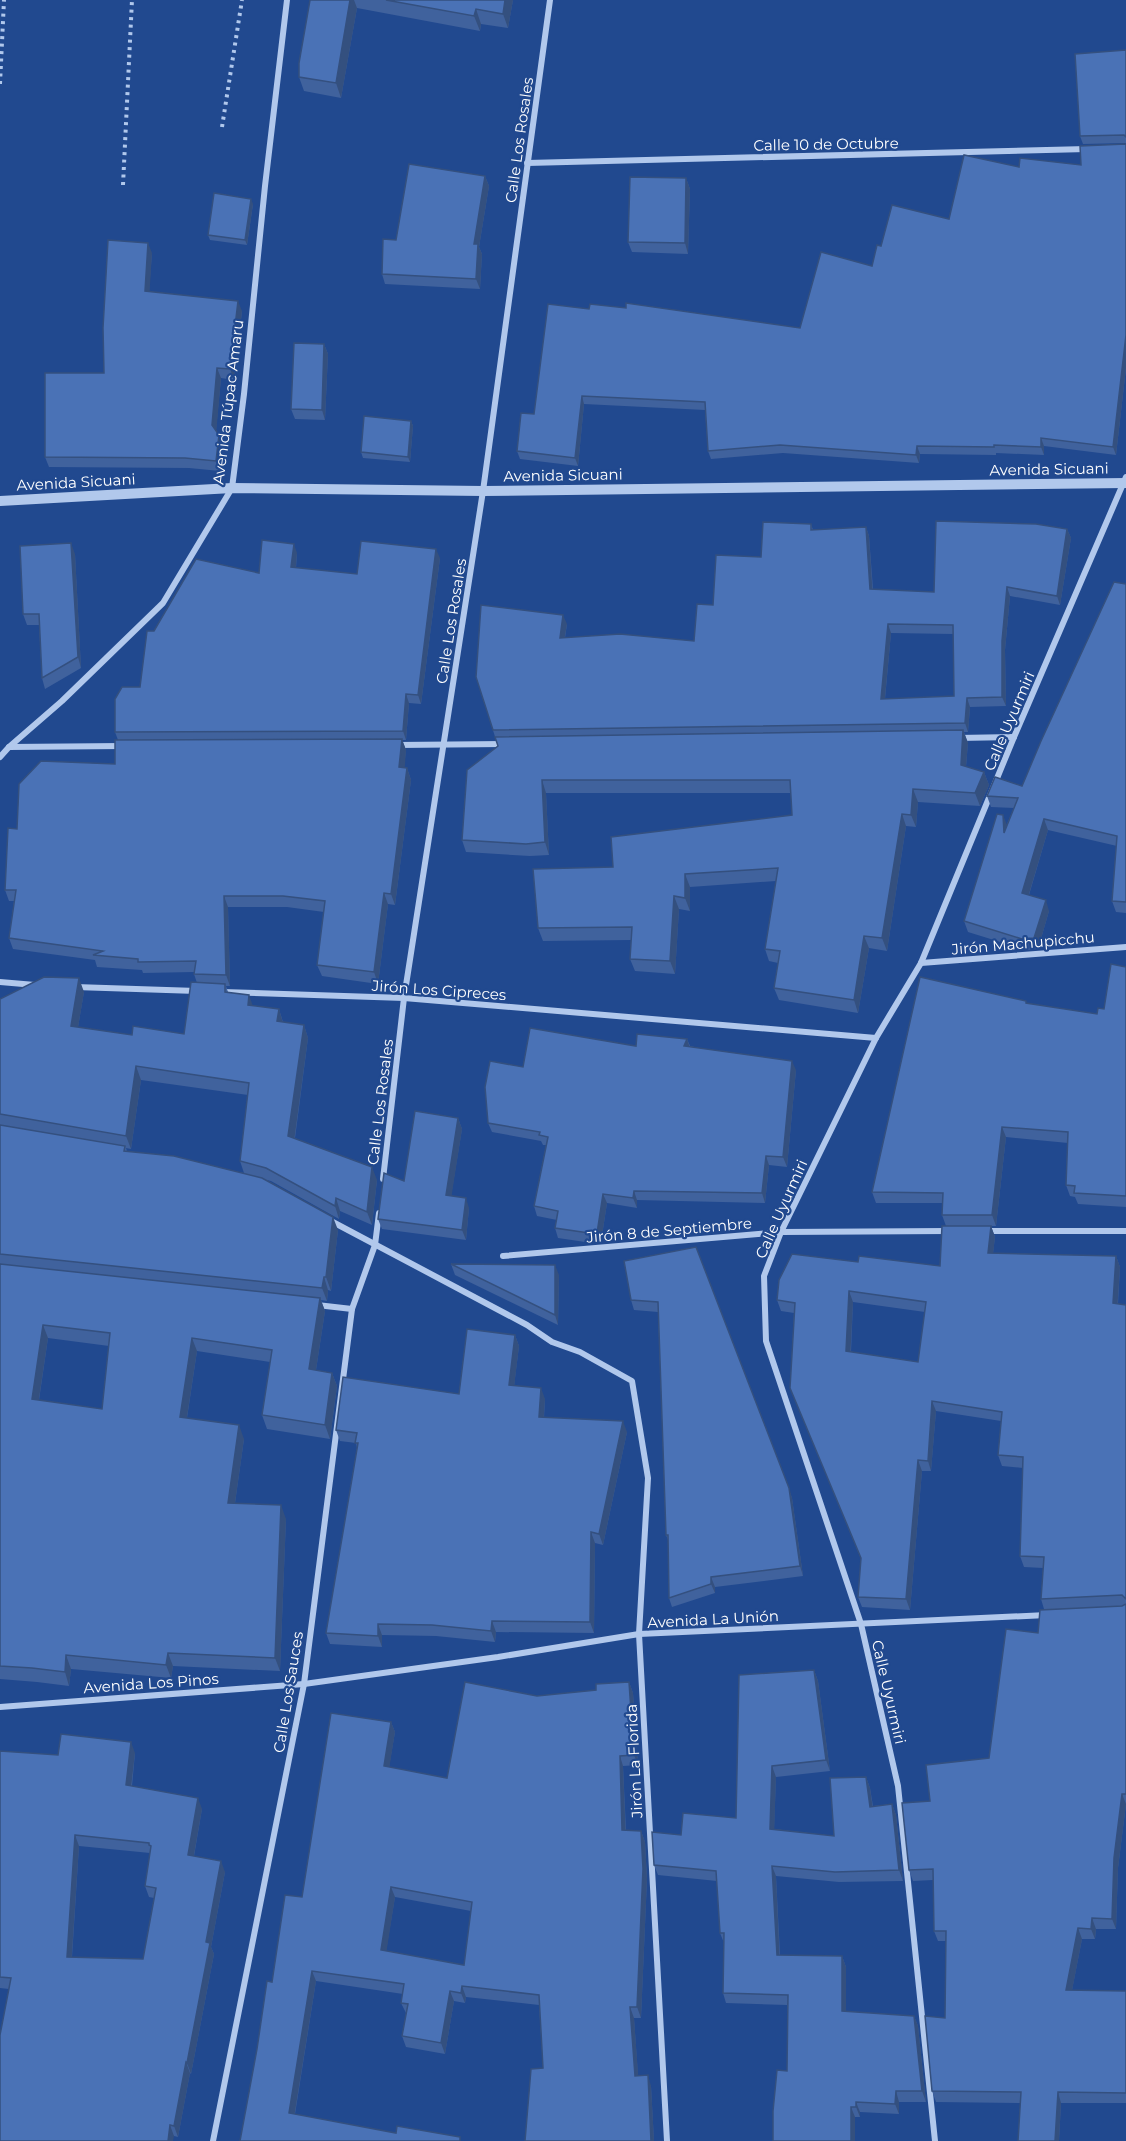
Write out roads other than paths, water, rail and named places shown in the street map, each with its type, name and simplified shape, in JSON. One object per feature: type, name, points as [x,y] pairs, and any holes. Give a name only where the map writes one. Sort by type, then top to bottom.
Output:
[{"type":"street","name":"Avenida Túpac Amaru","points":[[0,757],[62,701],[163,603],[232,488],[287,0]]},
{"type":"street","name":"Calle Los Rosales","points":[[382,1186],[404,998],[483,491],[550,0]]},
{"type":"street","name":"Calle 10 de Octubre","points":[[527,163],[1090,149]]},
{"type":"street","name":"Avenida Sicuani","points":[[0,501],[232,488],[483,491],[1125,481]]},
{"type":"street","name":"Calle Uyurmiri","points":[[935,2141],[898,1786],[861,1624],[766,1341],[764,1276],[781,1232],[876,1038],[921,963],[1014,737],[1125,481]]},
{"type":"street","points":[[955,738],[1014,737]]},
{"type":"street","points":[[385,746],[515,744]]},
{"type":"street","points":[[9,747],[126,746]]},
{"type":"street","name":"Jirón Machupicchu","points":[[921,963],[1126,946]]},
{"type":"street","points":[[0,982],[43,986]]},
{"type":"street","points":[[67,986],[205,991]]},
{"type":"street","name":"Jirón Los Cipreces","points":[[217,992],[404,998],[876,1038]]},
{"type":"street","points":[[327,1219],[375,1245],[380,1210]]},
{"type":"street","points":[[983,1231],[1126,1231]]},
{"type":"street","name":"Jirón 8 de Septiembre","points":[[503,1256],[781,1232],[959,1232]]},
{"type":"street","name":"Calle Los Sauces","points":[[213,2141],[304,1684],[352,1309],[375,1245]]},
{"type":"street","name":"Jirón La Florida","points":[[375,1245],[527,1325],[552,1342],[580,1352],[633,1381],[648,1478],[639,1634],[667,2141]]},
{"type":"street","points":[[305,1304],[352,1309]]},
{"type":"street","name":"Avenida La Unión","points":[[304,1684],[498,1657],[639,1634],[1057,1614]]},
{"type":"street","name":"Avenida Los Pinos","points":[[0,1707],[304,1684]]}]
